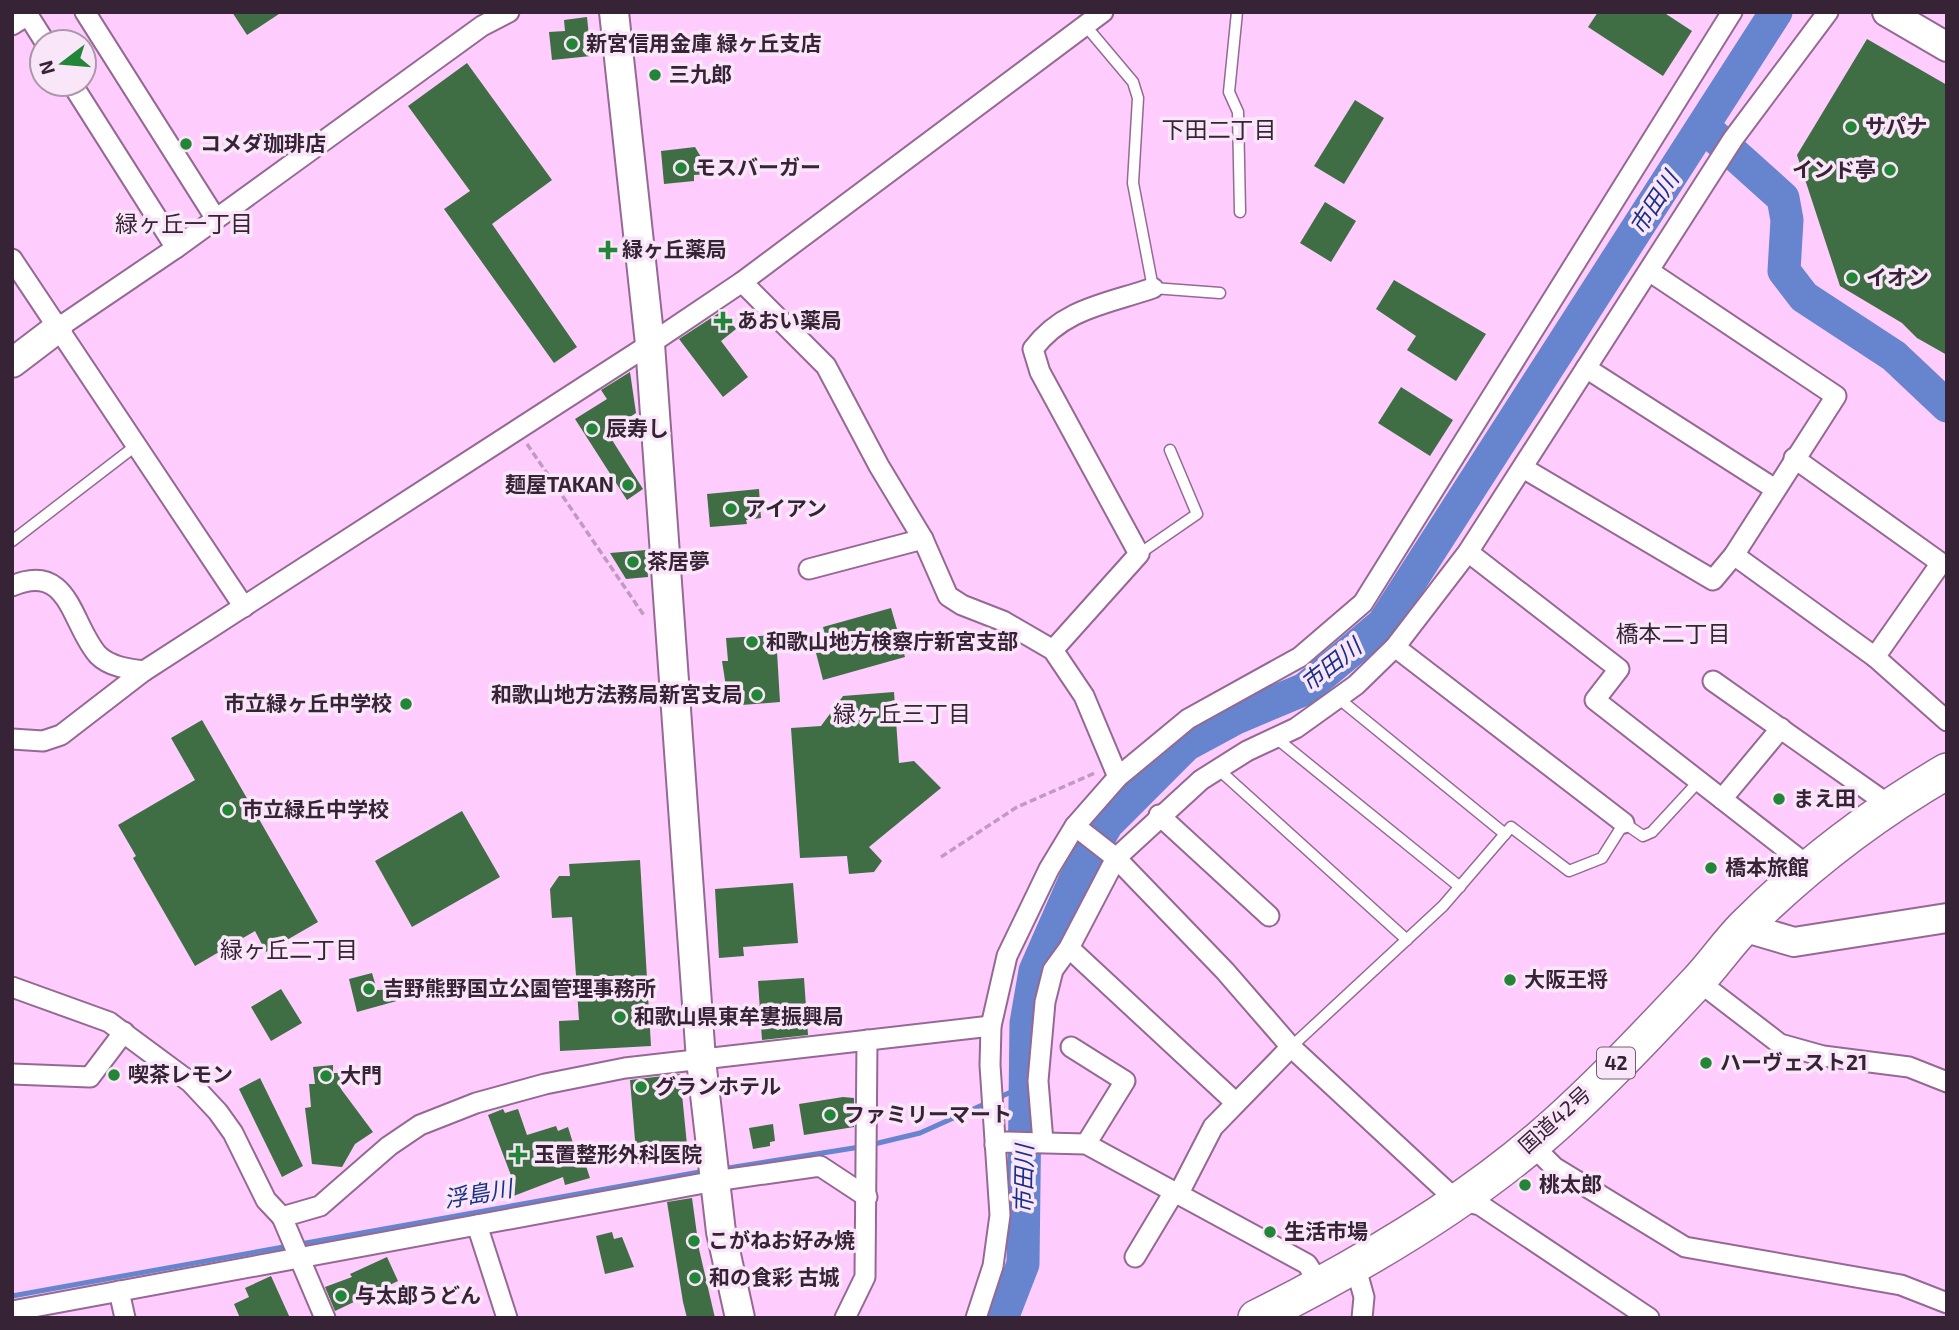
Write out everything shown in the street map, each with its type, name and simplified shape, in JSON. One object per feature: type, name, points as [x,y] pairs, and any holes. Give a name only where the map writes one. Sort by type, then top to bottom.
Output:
[{"type":"highway","name":"国道42号","points":[[1256,1318],[1321,1286],[1355,1265],[1456,1200],[1532,1145],[1698,981],[1744,927],[1808,866],[1889,805],[1947,771]]},
{"type":"street","points":[[85,12],[216,219]]},
{"type":"street","points":[[12,363],[58,328],[176,248],[482,26],[509,12]]},
{"type":"street","points":[[614,12],[650,344],[701,1060],[726,1262],[740,1318]]},
{"type":"street","points":[[12,738],[43,741],[61,734],[144,671],[650,344],[742,282],[968,116],[1103,12]]},
{"type":"street","points":[[976,1318],[993,1266],[1000,1215],[1001,1144],[991,1026],[1007,956],[1049,869],[1075,826],[1115,771],[1188,719],[1300,657],[1363,603],[1732,12]]},
{"type":"street","points":[[1044,1142],[1038,1082],[1045,1002],[1053,970],[1069,948],[1116,858],[1159,816],[1217,768],[1296,728],[1338,698],[1395,647],[1468,552],[1732,139],[1828,12]]},
{"type":"street","points":[[1887,12],[1947,47]]},
{"type":"street","points":[[81,98],[176,248]]},
{"type":"street","points":[[12,260],[138,444],[244,607]]},
{"type":"street","points":[[1523,468],[1713,580],[1734,555],[1836,396],[1649,271]]},
{"type":"street","points":[[742,282],[826,366],[879,466],[923,538],[948,596],[962,605],[1003,621],[1053,650],[1084,696],[1115,771]]},
{"type":"street","points":[[1053,650],[1139,554],[1040,372],[1033,349],[1048,329],[1080,311],[1153,288]]},
{"type":"street","points":[[1586,368],[1775,489]]},
{"type":"street","points":[[1794,458],[1941,563],[1875,657]]},
{"type":"street","points":[[809,569],[923,538]]},
{"type":"street","points":[[1468,552],[1619,668],[1595,700],[1808,866]]},
{"type":"street","points":[[1734,555],[1875,657],[1947,721]]},
{"type":"street","points":[[12,586],[34,579],[56,588],[68,600],[99,656],[122,667],[144,671]]},
{"type":"street","points":[[1395,647],[1625,823]]},
{"type":"street","points":[[1713,681],[1889,805]]},
{"type":"street","points":[[1722,799],[1781,729]]},
{"type":"street","points":[[1159,816],[1269,916]]},
{"type":"street","points":[[1075,826],[1116,858],[1225,971],[1291,1047],[1456,1200],[1480,1205],[1649,1318]]},
{"type":"street","points":[[1744,927],[1794,942],[1947,918]]},
{"type":"street","points":[[1069,948],[1236,1103]]},
{"type":"street","points":[[1698,981],[1780,1044],[1823,1056],[1909,1067],[1947,1082]]},
{"type":"street","points":[[12,987],[70,1006],[124,1032],[190,1082],[233,1133],[266,1200],[282,1217],[325,1318]]},
{"type":"street","points":[[282,1217],[320,1206],[400,1138],[420,1125],[475,1103],[587,1075],[991,1026]]},
{"type":"street","points":[[12,1074],[90,1077],[124,1032]]},
{"type":"street","points":[[845,1318],[865,1277],[867,1040]]},
{"type":"street","points":[[1071,1047],[1125,1080],[1086,1144]]},
{"type":"street","points":[[1135,1257],[1171,1197],[1179,1193],[1213,1127],[1291,1047]]},
{"type":"street","points":[[1001,1144],[1086,1144],[1307,1264],[1321,1286]]},
{"type":"street","points":[[1532,1145],[1553,1167],[1685,1247],[1901,1285],[1947,1303]]},
{"type":"street","points":[[12,1311],[49,1311],[119,1291],[715,1181],[820,1166],[867,1197]]},
{"type":"street","points":[[477,1225],[507,1318]]},
{"type":"street","points":[[1355,1265],[1364,1297],[1362,1318]]},
{"type":"street","points":[[119,1291],[125,1318]]},
{"type":"lane","points":[[1237,12],[1229,92],[1238,112],[1240,212]]},
{"type":"lane","points":[[1085,25],[1133,82],[1138,98],[1133,183],[1153,288],[1220,293]]},
{"type":"lane","points":[[12,541],[138,444]]},
{"type":"lane","points":[[1139,554],[1197,514],[1170,450]]},
{"type":"lane","points":[[1338,698],[1505,834]]},
{"type":"lane","points":[[1276,738],[1460,887]]},
{"type":"lane","points":[[1217,768],[1407,940]]},
{"type":"lane","points":[[1291,1047],[1460,887],[1511,827],[1569,871],[1602,858],[1625,823],[1643,836],[1652,832],[1699,780]]},
{"type":"path","points":[[518,430],[646,618],[671,615]]},
{"type":"path","points":[[941,857],[1017,807],[1115,771]]},
{"type":"building","points":[[232,12],[282,12],[247,35]]},
{"type":"building","points":[[1598,12],[1663,12],[1692,31],[1663,76],[1588,27]]},
{"type":"building","points":[[587,17],[591,56],[552,60],[549,32],[565,31],[564,20]]},
{"type":"building","points":[[1867,39],[1947,85],[1947,355],[1917,338],[1902,323],[1840,286],[1797,155]]},
{"type":"building","points":[[467,63],[552,180],[492,224],[577,347],[554,363],[444,209],[470,191],[408,106]]},
{"type":"building","points":[[1355,100],[1384,118],[1344,184],[1314,166]]},
{"type":"building","points":[[695,147],[711,174],[694,175],[694,181],[664,184],[661,151]]},
{"type":"building","points":[[1325,202],[1356,221],[1331,262],[1300,243]]},
{"type":"building","points":[[1394,280],[1486,334],[1456,381],[1407,350],[1416,336],[1376,309]]},
{"type":"building","points":[[722,311],[736,329],[721,341],[748,377],[723,397],[679,339]]},
{"type":"building","points":[[630,372],[636,413],[607,432],[643,489],[627,500],[575,419],[607,399],[601,390]]},
{"type":"building","points":[[1401,387],[1453,420],[1430,456],[1378,423]]},
{"type":"building","points":[[759,489],[761,518],[746,520],[747,524],[710,527],[707,494]]},
{"type":"building","points":[[646,550],[648,577],[626,579],[610,553]]},
{"type":"building","points":[[891,608],[905,657],[823,680],[816,653],[829,649],[823,627]]},
{"type":"building","points":[[776,635],[780,702],[729,706],[722,661],[728,661],[726,638]]},
{"type":"building","points":[[894,692],[899,763],[914,761],[941,788],[869,847],[882,861],[874,872],[849,874],[847,856],[800,858],[791,728],[821,726],[843,696]]},
{"type":"building","points":[[202,720],[318,922],[266,952],[255,931],[195,966],[133,858],[136,856],[118,825],[195,780],[171,738]]},
{"type":"building","points":[[462,811],[500,877],[412,927],[375,861]]},
{"type":"building","points":[[640,860],[651,1046],[560,1051],[559,1021],[579,1020],[572,917],[552,918],[550,889],[559,876],[570,876],[569,864]]},
{"type":"building","points":[[793,883],[798,943],[743,947],[744,956],[719,958],[715,889]]},
{"type":"building","points":[[372,973],[377,990],[421,989],[422,994],[357,1012],[349,979]]},
{"type":"building","points":[[804,978],[808,1035],[762,1040],[758,981]]},
{"type":"building","points":[[281,989],[302,1023],[271,1041],[251,1007]]},
{"type":"building","points":[[333,1065],[333,1073],[339,1073],[341,1089],[373,1132],[355,1144],[342,1167],[312,1164],[305,1108],[311,1107],[309,1084],[315,1084],[313,1067]]},
{"type":"building","points":[[680,1074],[688,1155],[654,1158],[654,1162],[637,1164],[630,1080]]},
{"type":"building","points":[[260,1078],[303,1166],[282,1177],[239,1089]]},
{"type":"building","name":"ファミリーマート","points":[[843,1097],[854,1098],[854,1127],[804,1135],[799,1104]]},
{"type":"building","points":[[503,1109],[505,1113],[518,1109],[527,1135],[556,1126],[558,1131],[568,1127],[577,1156],[582,1154],[590,1178],[565,1185],[563,1177],[511,1197],[505,1181],[512,1178],[488,1115]]},
{"type":"building","points":[[773,1124],[775,1141],[770,1142],[770,1146],[753,1149],[749,1128]]},
{"type":"building","points":[[692,1198],[699,1249],[715,1318],[687,1318],[683,1302],[667,1202]]},
{"type":"building","points":[[612,1232],[614,1239],[622,1237],[634,1267],[605,1274],[596,1236]]},
{"type":"building","points":[[387,1257],[398,1281],[335,1311],[325,1287],[352,1277],[350,1274]]},
{"type":"building","points":[[271,1276],[290,1318],[240,1318],[234,1304],[249,1297],[245,1288]]},
{"type":"waterway","name":"市田川","points":[[1002,1318],[1023,1264],[1026,1023],[1035,971],[1075,880],[1107,824],[1186,745],[1236,718],[1305,689],[1383,624],[1776,12]]},
{"type":"waterway","points":[[1704,127],[1783,198],[1787,220],[1784,271],[1804,297],[1894,356],[1947,406]]},
{"type":"waterway","name":"浮島川","points":[[998,1098],[1024,1086]]},
{"type":"waterway","name":"浮島川","points":[[870,1145],[920,1133],[989,1102]]},
{"type":"waterway","name":"浮島川","points":[[722,1169],[860,1147]]},
{"type":"waterway","name":"浮島川","points":[[12,1296],[705,1171]]},
{"type":"place","name":"新宮信用金庫 緑ヶ丘支店","points":[[572,44]]},
{"type":"place","name":"三九郎","points":[[655,75]]},
{"type":"place","name":"サパナ","points":[[1851,127]]},
{"type":"place","name":"コメダ珈琲店","points":[[186,144]]},
{"type":"place","name":"モスバーガー","points":[[681,168]]},
{"type":"place","name":"インド亭","points":[[1890,170]]},
{"type":"place","name":"緑ヶ丘薬局","points":[[608,250]]},
{"type":"place","name":"イオン","points":[[1852,278]]},
{"type":"place","name":"あおい薬局","points":[[723,321]]},
{"type":"place","name":"辰寿し","points":[[592,429]]},
{"type":"place","name":"麺屋TAKAN","points":[[628,485]]},
{"type":"place","name":"アイアン","points":[[731,509]]},
{"type":"place","name":"茶居夢","points":[[633,562]]},
{"type":"place","name":"和歌山地方検察庁新宮支部","points":[[752,642]]},
{"type":"place","name":"和歌山地方法務局新宮支局","points":[[757,695]]},
{"type":"place","name":"市立緑ヶ丘中学校","points":[[406,704]]},
{"type":"place","name":"まえ田","points":[[1779,799]]},
{"type":"place","name":"市立緑丘中学校","points":[[228,810]]},
{"type":"place","name":"橋本旅館","points":[[1711,868]]},
{"type":"place","name":"大阪王将","points":[[1510,980]]},
{"type":"place","name":"吉野熊野国立公園管理事務所","points":[[369,989]]},
{"type":"place","name":"和歌山県東牟婁振興局","points":[[620,1017]]},
{"type":"place","name":"ハーヴェスト21","points":[[1706,1063]]},
{"type":"place","name":"喫茶レモン","points":[[114,1075]]},
{"type":"place","name":"大門","points":[[326,1076]]},
{"type":"place","name":"グランホテル","points":[[641,1087]]},
{"type":"place","name":"ファミリーマート","points":[[830,1115]]},
{"type":"place","name":"玉置整形外科医院","points":[[518,1155]]},
{"type":"place","name":"桃太郎","points":[[1525,1185]]},
{"type":"place","name":"生活市場","points":[[1270,1232]]},
{"type":"place","name":"こがねお好み焼","points":[[694,1241]]},
{"type":"place","name":"和の食彩 古城","points":[[695,1278]]},
{"type":"place","name":"与太郎うどん","points":[[341,1296]]},
{"type":"district","name":"下田二丁目","points":[[1219,130]]},
{"type":"district","name":"緑ヶ丘一丁目","points":[[184,224]]},
{"type":"district","name":"橋本二丁目","points":[[1673,634]]},
{"type":"district","name":"緑ヶ丘三丁目","points":[[902,714]]},
{"type":"district","name":"緑ヶ丘二丁目","points":[[289,950]]}]
